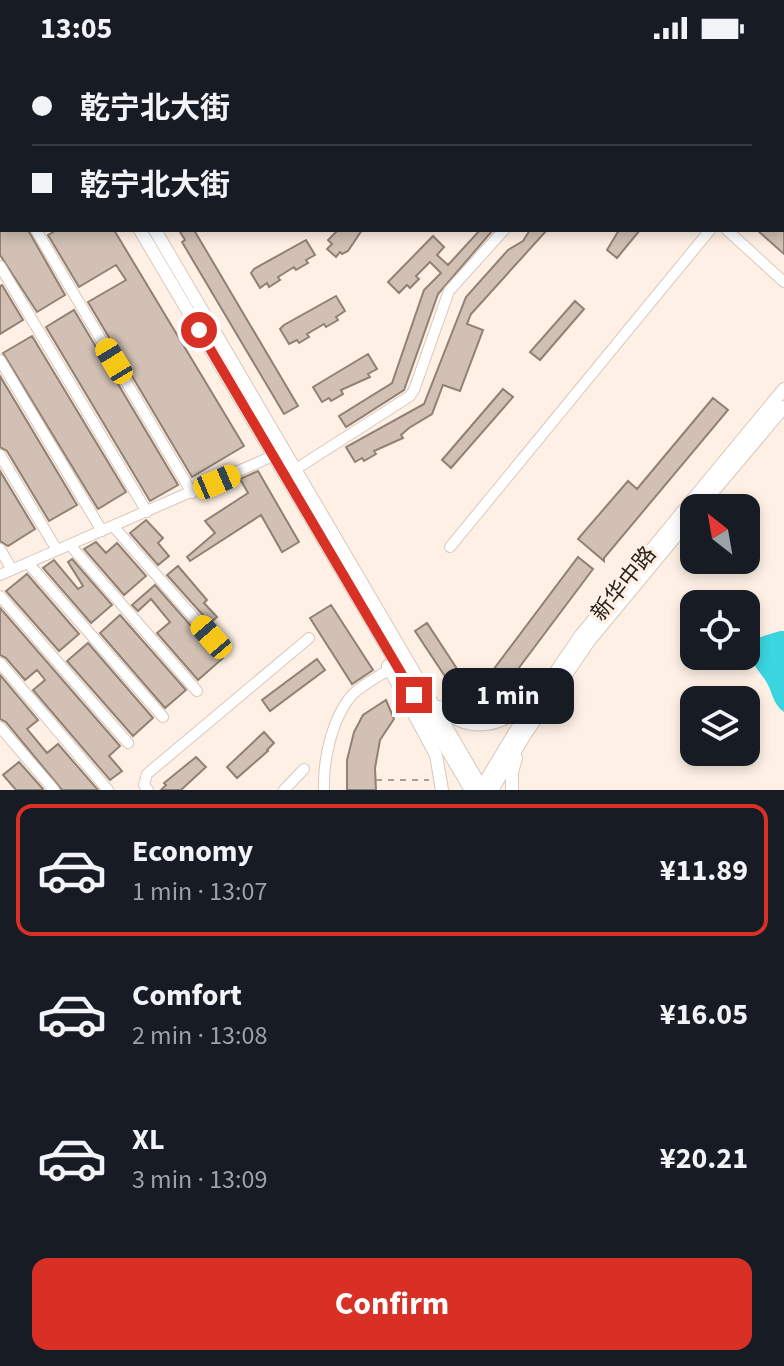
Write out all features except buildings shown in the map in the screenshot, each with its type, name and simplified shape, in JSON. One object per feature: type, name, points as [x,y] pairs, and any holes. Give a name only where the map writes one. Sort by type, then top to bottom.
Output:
[{"type":"main road","points":[[141,232],[357,598],[481,789]]},
{"type":"main road","points":[[156,232],[481,789]]},
{"type":"main road","name":"新华中路","points":[[481,789],[581,635],[784,389]]},
{"type":"main road","points":[[711,494],[784,407]]},
{"type":"main road","name":"新华中路","points":[[481,789],[526,733],[589,641],[680,531]]},
{"type":"main road","points":[[357,598],[361,616],[436,755],[442,785]]},
{"type":"main road","points":[[411,666],[439,707],[453,719],[469,725],[497,722],[543,690]]},
{"type":"main road","points":[[512,790],[512,772],[526,733]]},
{"type":"street","points":[[37,232],[192,493]]},
{"type":"street","points":[[296,469],[410,396],[449,291],[502,232]]},
{"type":"street","points":[[450,547],[708,232]]},
{"type":"street","points":[[729,232],[784,282]]},
{"type":"street","points":[[0,266],[147,512]]},
{"type":"street","points":[[0,360],[102,531]]},
{"type":"street","points":[[0,455],[57,550]]},
{"type":"street","points":[[0,575],[273,456]]},
{"type":"street","points":[[113,526],[211,637]]},
{"type":"street","points":[[70,545],[197,691]]},
{"type":"street","points":[[0,549],[12,570]]},
{"type":"street","points":[[28,563],[163,717]]},
{"type":"street","points":[[0,596],[128,743]]},
{"type":"street","points":[[148,790],[144,785],[147,774],[309,638]]},
{"type":"street","points":[[0,663],[108,790]]},
{"type":"street","points":[[324,790],[331,739],[346,705],[363,686],[390,669]]},
{"type":"street","points":[[0,727],[54,790]]},
{"type":"street","points":[[284,790],[304,769]]},
{"type":"path","points":[[477,697],[479,725]]},
{"type":"path","points":[[376,780],[442,785]]},
{"type":"water","points":[[784,631],[784,712],[775,702],[758,670],[760,637]]},
{"type":"route","points":[[199,330],[414,695]]}]
